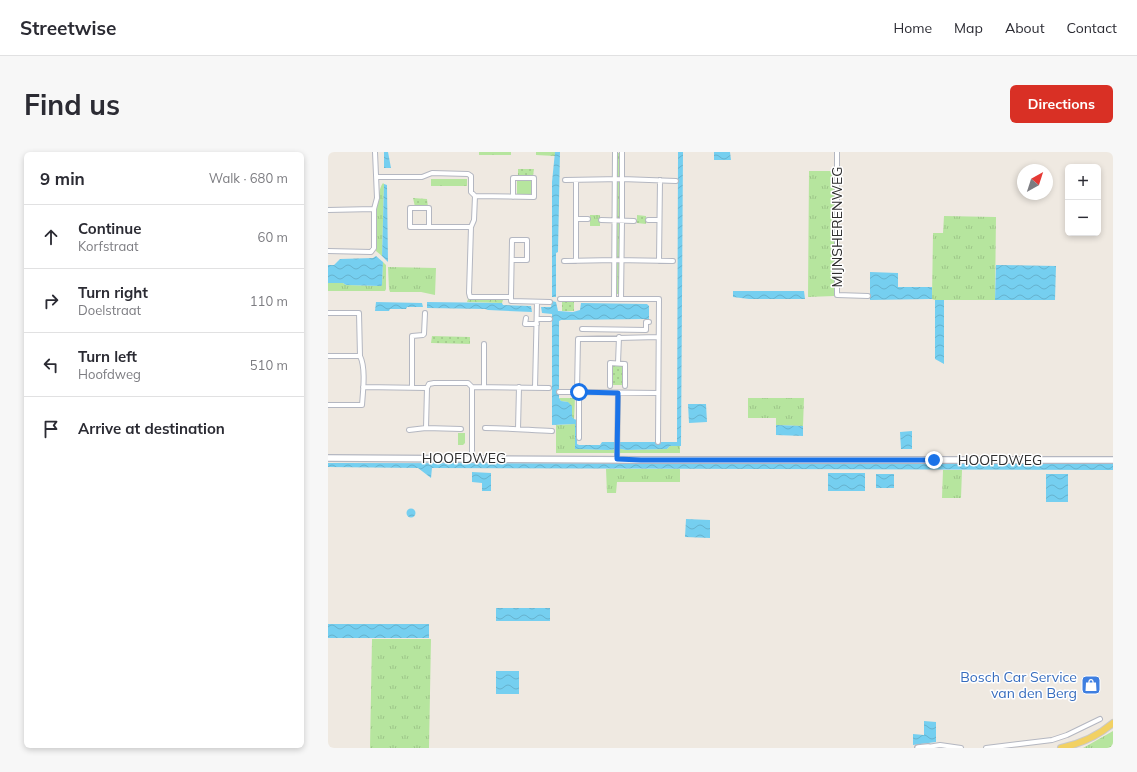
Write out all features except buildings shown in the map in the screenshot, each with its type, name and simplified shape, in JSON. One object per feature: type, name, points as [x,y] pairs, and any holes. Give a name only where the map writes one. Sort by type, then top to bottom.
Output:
[{"type":"main road","name":"HOOFDWEG","points":[[328,458],[625,460],[1113,460]]},
{"type":"main road","points":[[1061,748],[1083,741],[1113,723]]},
{"type":"street","points":[[328,251],[371,252],[374,248],[374,209],[377,198],[375,152]]},
{"type":"street","points":[[614,299],[615,152]]},
{"type":"street","points":[[620,299],[622,152]]},
{"type":"street","name":"MIJNSHERENWEG","points":[[837,152],[837,295],[868,296]]},
{"type":"street","points":[[377,178],[422,177],[432,173],[468,174],[471,176],[471,192],[475,196],[474,220],[471,227],[468,293],[470,297],[511,298],[511,301],[550,302]]},
{"type":"street","points":[[475,196],[513,197],[534,197],[534,178],[513,178],[513,197]]},
{"type":"street","points":[[565,180],[622,179],[676,181]]},
{"type":"street","points":[[576,180],[576,261]]},
{"type":"street","points":[[659,261],[660,180]]},
{"type":"street","points":[[429,227],[429,208],[410,208],[410,227],[429,227],[471,227]]},
{"type":"street","points":[[328,210],[374,209]]},
{"type":"street","points":[[576,219],[588,218]]},
{"type":"street","points":[[601,220],[634,221]]},
{"type":"street","points":[[648,220],[659,220]]},
{"type":"street","points":[[511,298],[512,240],[527,240],[527,260],[512,260]]},
{"type":"street","points":[[564,261],[615,260],[673,262]]},
{"type":"street","points":[[560,299],[659,299],[658,442]]},
{"type":"street","points":[[535,388],[537,302]]},
{"type":"street","points":[[328,313],[359,313],[360,356],[363,361],[362,405],[328,405]]},
{"type":"street","points":[[412,388],[412,336],[424,334],[425,313]]},
{"type":"street","points":[[526,318],[525,324],[550,319]]},
{"type":"street","points":[[582,330],[646,330],[646,322],[648,322]]},
{"type":"street","points":[[618,363],[619,337]]},
{"type":"street","points":[[579,438],[578,339],[658,337]]},
{"type":"street","points":[[484,344],[484,387]]},
{"type":"street","points":[[328,356],[360,356]]},
{"type":"street","points":[[610,386],[610,363],[625,364],[625,386]]},
{"type":"street","points":[[426,428],[427,388],[429,384],[471,384],[472,458]]},
{"type":"street","points":[[363,387],[427,388]]},
{"type":"street","points":[[472,387],[549,388]]},
{"type":"street","points":[[518,429],[519,387]]},
{"type":"street","points":[[560,392],[658,393]]},
{"type":"street","points":[[617,459],[616,442],[618,393]]},
{"type":"street","points":[[409,430],[426,428],[461,429]]},
{"type":"street","points":[[485,428],[552,431]]},
{"type":"street","points":[[986,748],[1052,740],[1068,735],[1100,719]]},
{"type":"street","points":[[925,748],[940,745],[961,748]]},
{"type":"green space","points":[[479,152],[511,152],[511,155],[479,155]]},
{"type":"green space","points":[[536,152],[555,152],[555,156],[536,155]]},
{"type":"green space","points":[[617,153],[620,153],[619,294],[616,294]]},
{"type":"green space","points":[[518,169],[534,169],[533,176],[518,176]]},
{"type":"green space","points":[[809,171],[835,171],[834,296],[808,297]]},
{"type":"green space","points":[[431,179],[467,179],[467,186],[431,186]]},
{"type":"green space","points":[[517,180],[532,181],[532,196],[517,195]]},
{"type":"green space","points":[[383,183],[382,256],[376,251],[376,207],[380,188]]},
{"type":"green space","points":[[413,198],[427,199],[428,207],[415,207]]},
{"type":"green space","points":[[590,215],[600,215],[600,226],[590,226]]},
{"type":"green space","points":[[637,215],[646,216],[646,224],[637,223]]},
{"type":"green space","points":[[944,216],[996,217],[995,300],[932,299],[933,233],[943,233]]},
{"type":"green space","points":[[383,262],[386,265],[385,291],[328,291],[328,283],[381,286]]},
{"type":"green space","points":[[388,267],[436,268],[435,295],[421,292],[390,292]]},
{"type":"green space","points":[[468,299],[503,300],[502,303],[467,302]]},
{"type":"green space","points":[[562,300],[574,301],[574,311],[562,311]]},
{"type":"green space","points":[[432,336],[470,337],[470,344],[431,343]]},
{"type":"green space","points":[[612,365],[623,365],[623,385],[612,385]]},
{"type":"green space","points":[[559,398],[575,398],[574,420],[568,402],[561,401]]},
{"type":"green space","points":[[748,398],[804,398],[803,426],[776,425],[776,418],[748,418]]},
{"type":"green space","points":[[575,424],[576,449],[667,449],[670,446],[680,446],[680,453],[556,453],[556,425]]},
{"type":"green space","points":[[458,433],[465,433],[465,443],[463,445],[458,445]]},
{"type":"green space","points":[[606,469],[680,469],[680,482],[617,482],[616,493],[607,493]]},
{"type":"green space","points":[[943,470],[962,470],[961,498],[942,498]]},
{"type":"green space","points":[[372,639],[431,639],[429,748],[370,748]]},
{"type":"green space","points":[[1113,731],[1113,748],[1083,748]]},
{"type":"water","points":[[384,152],[388,152],[391,168],[384,168]]},
{"type":"water","points":[[555,152],[560,152],[558,252],[556,253],[556,297],[552,297],[552,182]]},
{"type":"water","points":[[678,152],[683,152],[681,446],[670,446],[667,449],[575,449],[575,424],[552,425],[552,314],[542,313],[541,307],[551,307],[552,301],[556,302],[558,311],[573,312],[580,310],[581,303],[647,304],[649,306],[649,319],[559,321],[559,398],[561,401],[568,402],[572,406],[572,417],[577,420],[577,444],[600,445],[602,442],[677,442]]},
{"type":"water","points":[[714,152],[730,152],[731,160],[714,160]]},
{"type":"water","points":[[384,184],[387,185],[388,262],[382,256]]},
{"type":"water","points":[[376,256],[383,262],[381,286],[328,283],[328,265],[334,265],[340,259],[373,258]]},
{"type":"water","points":[[996,265],[1056,266],[1055,300],[995,300]]},
{"type":"water","points":[[870,272],[898,273],[898,287],[932,287],[932,299],[870,300]]},
{"type":"water","points":[[733,291],[804,291],[805,299],[749,299],[733,297]]},
{"type":"water","points":[[935,300],[944,300],[944,364],[935,359]]},
{"type":"water","points":[[376,302],[422,303],[423,307],[407,307],[406,309],[375,311]]},
{"type":"water","points":[[427,302],[502,303],[503,305],[531,306],[532,312],[485,309],[427,308]]},
{"type":"water","points":[[688,404],[706,404],[707,422],[689,423]]},
{"type":"water","points":[[776,425],[803,426],[803,436],[776,435]]},
{"type":"water","points":[[912,431],[912,449],[901,449],[900,432]]},
{"type":"water","points":[[328,463],[1113,464],[1113,470],[432,468],[431,478],[418,468],[328,467]]},
{"type":"water","points":[[472,472],[491,473],[491,491],[482,491],[482,483],[472,482]]},
{"type":"water","points":[[828,473],[865,473],[865,491],[828,491]]},
{"type":"water","points":[[876,474],[894,474],[894,488],[876,488]]},
{"type":"water","points":[[1046,474],[1068,474],[1068,502],[1046,502]]},
{"type":"water","points":[[409,509],[413,509],[415,513],[413,517],[409,517],[407,515],[407,511]]},
{"type":"water","points":[[686,519],[710,520],[710,538],[685,537]]},
{"type":"water","points":[[496,608],[550,608],[550,621],[496,621]]},
{"type":"water","points":[[328,624],[429,624],[429,638],[328,638]]},
{"type":"water","points":[[496,671],[519,671],[519,694],[496,694]]},
{"type":"water","points":[[924,721],[936,722],[936,742],[913,745],[913,734],[924,735]]},
{"type":"place","name":"Bosch Car Service van den Berg","points":[[1091,685]]},
{"type":"route","points":[[579,392],[618,393],[616,440],[617,459],[934,460]]}]
